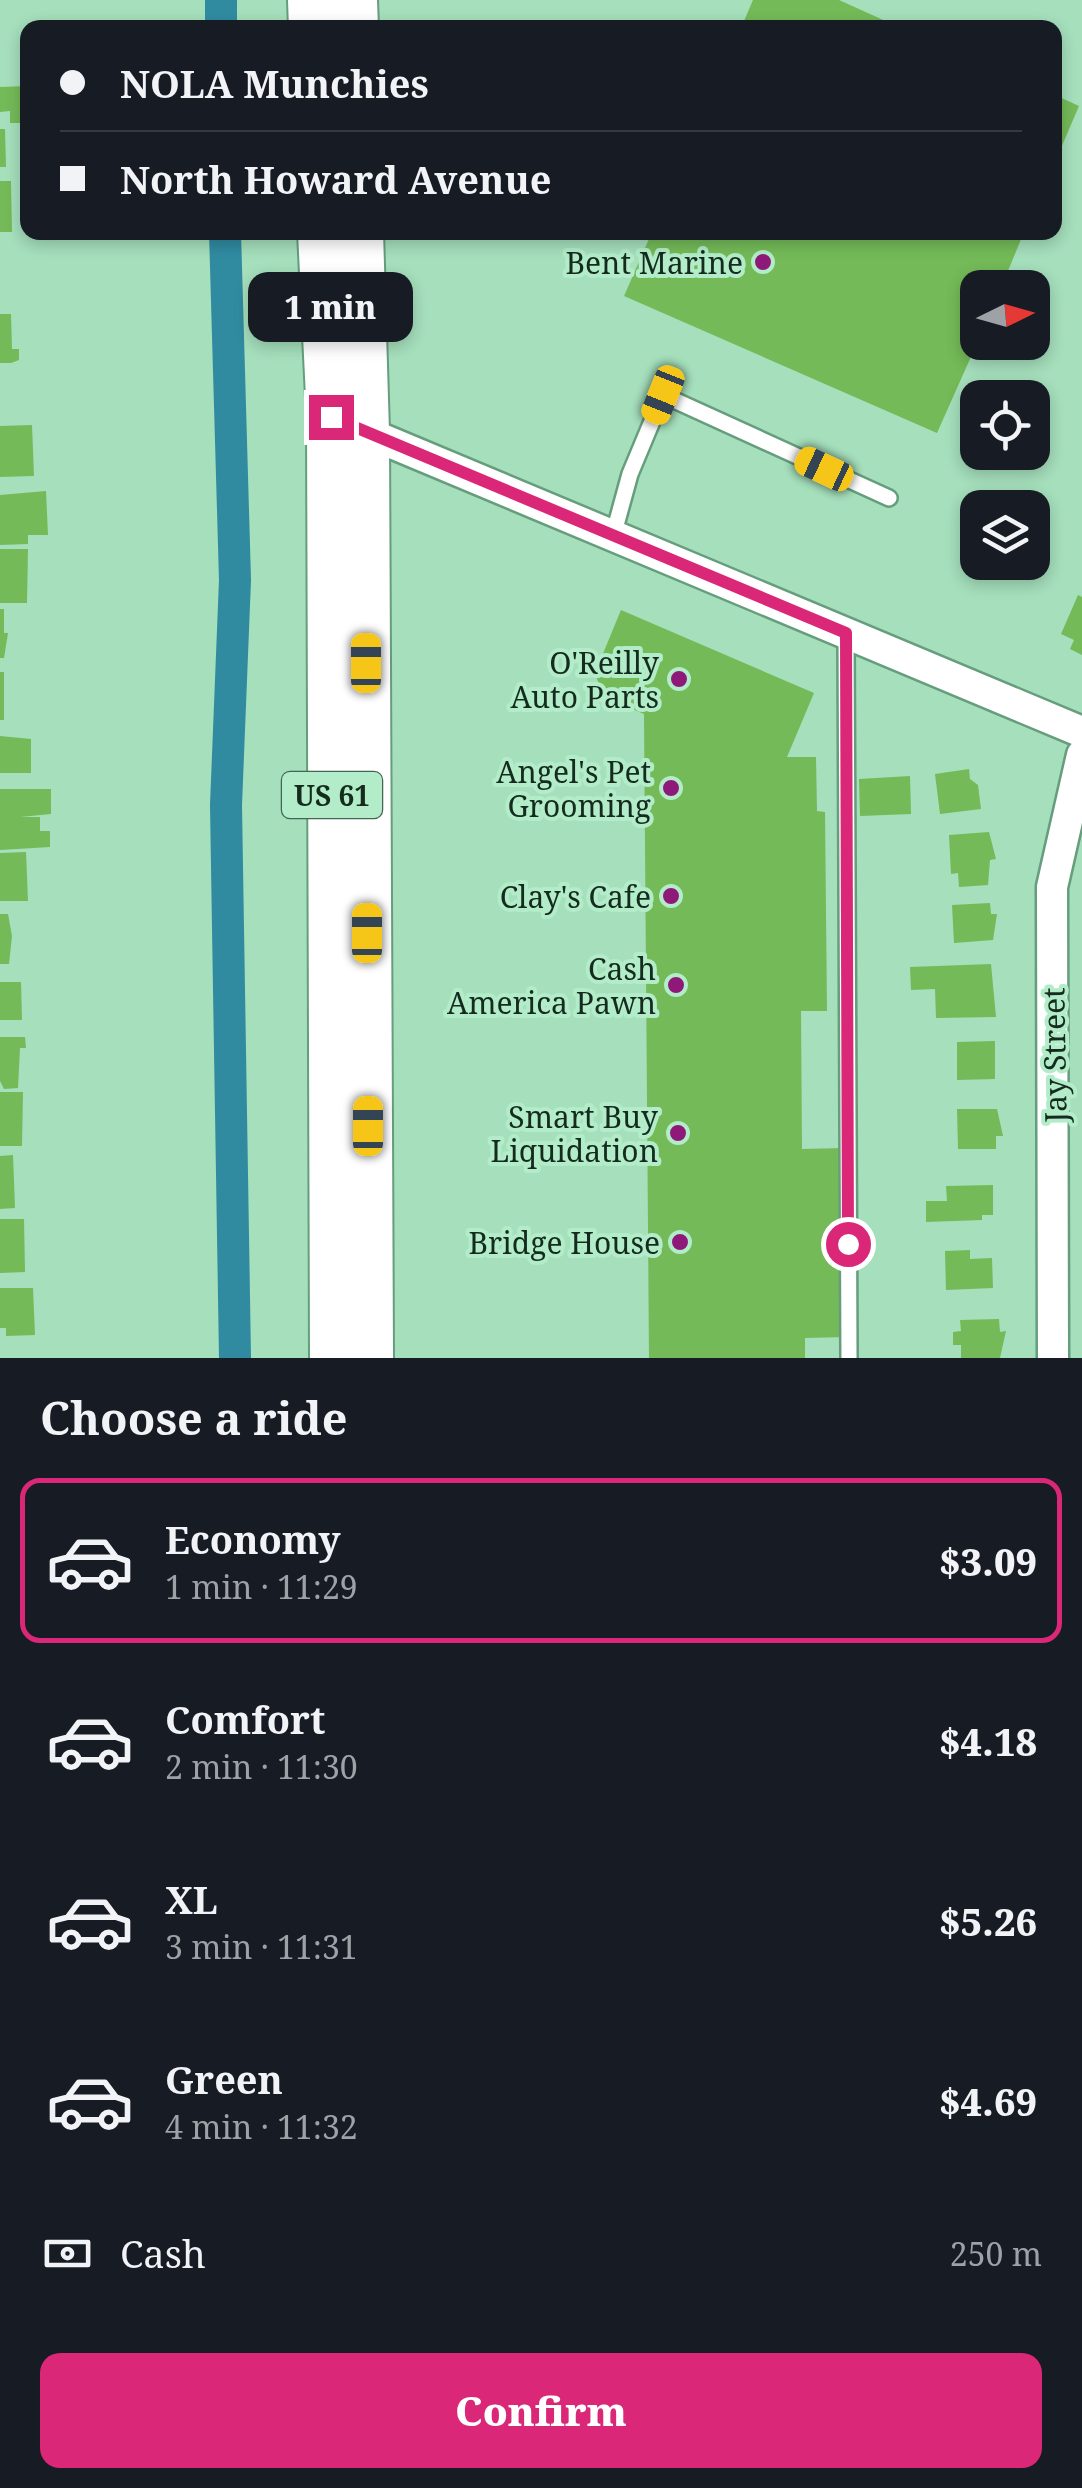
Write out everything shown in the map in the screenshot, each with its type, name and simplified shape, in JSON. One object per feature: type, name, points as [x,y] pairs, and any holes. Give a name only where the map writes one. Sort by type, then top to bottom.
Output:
[{"type":"highway","name":"US 61","points":[[323,240],[348,424],[369,1358]]},
{"type":"highway","name":"US 61","points":[[334,1358],[348,424],[359,240]]},
{"type":"street","points":[[348,424],[1082,732]]},
{"type":"street","name":"Jay Street","points":[[1053,1358],[1069,1202],[1052,887],[1082,755]]},
{"type":"lane","points":[[614,536],[630,474],[663,395],[889,498]]},
{"type":"lane","points":[[846,633],[849,1358]]},
{"type":"building","points":[[753,0],[839,0],[883,20],[744,20]]},
{"type":"building","points":[[20,86],[20,123],[10,123],[10,111],[0,112],[0,87]]},
{"type":"building","points":[[1062,98],[1079,106],[1062,146]]},
{"type":"building","points":[[0,129],[5,129],[6,167],[0,167]]},
{"type":"building","points":[[0,181],[11,181],[12,232],[0,232]]},
{"type":"building","points":[[648,240],[1021,240],[1008,270],[960,270],[960,360],[970,360],[937,433],[624,296]]},
{"type":"building","points":[[0,314],[11,314],[12,349],[19,349],[19,360],[11,363],[0,363]]},
{"type":"building","points":[[32,425],[34,476],[0,477],[0,426]]},
{"type":"building","points":[[46,491],[48,535],[28,535],[28,544],[0,545],[0,495]]},
{"type":"building","points":[[0,549],[28,549],[27,603],[0,603]]},
{"type":"building","points":[[1078,595],[1082,597],[1082,655],[1070,649],[1074,640],[1061,634]]},
{"type":"building","points":[[0,609],[4,609],[4,633],[8,633],[4,658],[0,658]]},
{"type":"building","points":[[621,610],[814,693],[787,757],[816,757],[817,811],[825,812],[827,1011],[801,1011],[802,1149],[844,1148],[846,1337],[805,1338],[805,1358],[649,1358],[644,714],[603,696],[595,673]]},
{"type":"building","points":[[0,672],[4,672],[4,720],[0,720]]},
{"type":"building","points":[[0,736],[31,739],[31,773],[0,773]]},
{"type":"building","points":[[969,769],[970,779],[978,785],[981,809],[940,814],[935,774]]},
{"type":"building","points":[[910,776],[911,814],[860,816],[859,779]]},
{"type":"building","points":[[0,789],[51,789],[51,814],[20,817],[40,817],[40,831],[50,831],[50,847],[0,850]]},
{"type":"building","points":[[989,832],[996,859],[990,860],[988,885],[959,887],[958,873],[951,874],[949,835]]},
{"type":"building","points":[[26,852],[28,901],[0,901],[0,853]]},
{"type":"building","points":[[990,903],[991,914],[997,914],[993,940],[954,943],[952,905]]},
{"type":"building","points":[[0,914],[8,914],[12,936],[9,964],[0,964]]},
{"type":"building","points":[[991,964],[996,1017],[936,1018],[935,989],[911,990],[910,967]]},
{"type":"building","points":[[0,982],[21,982],[22,1020],[0,1020]]},
{"type":"building","points":[[0,1037],[25,1037],[26,1048],[20,1048],[18,1088],[4,1089],[0,1081]]},
{"type":"building","points":[[995,1041],[995,1079],[957,1080],[957,1042]]},
{"type":"building","points":[[0,1092],[23,1092],[22,1146],[0,1146]]},
{"type":"building","points":[[957,1109],[997,1109],[1003,1136],[996,1136],[996,1149],[958,1149]]},
{"type":"building","points":[[13,1155],[15,1208],[0,1209],[0,1156]]},
{"type":"building","points":[[993,1185],[993,1215],[982,1215],[982,1220],[926,1222],[926,1201],[947,1201],[946,1186]]},
{"type":"building","points":[[0,1219],[24,1219],[25,1272],[0,1273]]},
{"type":"building","points":[[970,1250],[970,1259],[992,1258],[993,1288],[946,1290],[945,1251]]},
{"type":"building","points":[[0,1288],[33,1288],[35,1335],[6,1336],[6,1328],[0,1328]]},
{"type":"building","points":[[999,1319],[1000,1332],[1006,1331],[1000,1358],[961,1358],[961,1345],[953,1345],[953,1332],[961,1331],[960,1320]]},
{"type":"waterway","points":[[221,0],[221,20]]},
{"type":"waterway","points":[[225,240],[235,580],[226,805],[235,1358]]},
{"type":"place","name":"Bent Marine","points":[[763,262]]},
{"type":"place","name":"O'Reilly Auto Parts","points":[[679,679]]},
{"type":"place","name":"Angel's Pet Grooming","points":[[671,788]]},
{"type":"place","name":"Clay's Cafe","points":[[671,896]]},
{"type":"place","name":"Cash America Pawn","points":[[676,985]]},
{"type":"place","name":"Smart Buy Liquidation","points":[[678,1133]]},
{"type":"place","name":"Bridge House","points":[[680,1242]]},
{"type":"route","points":[[331,417],[846,633],[848,1244]]}]
